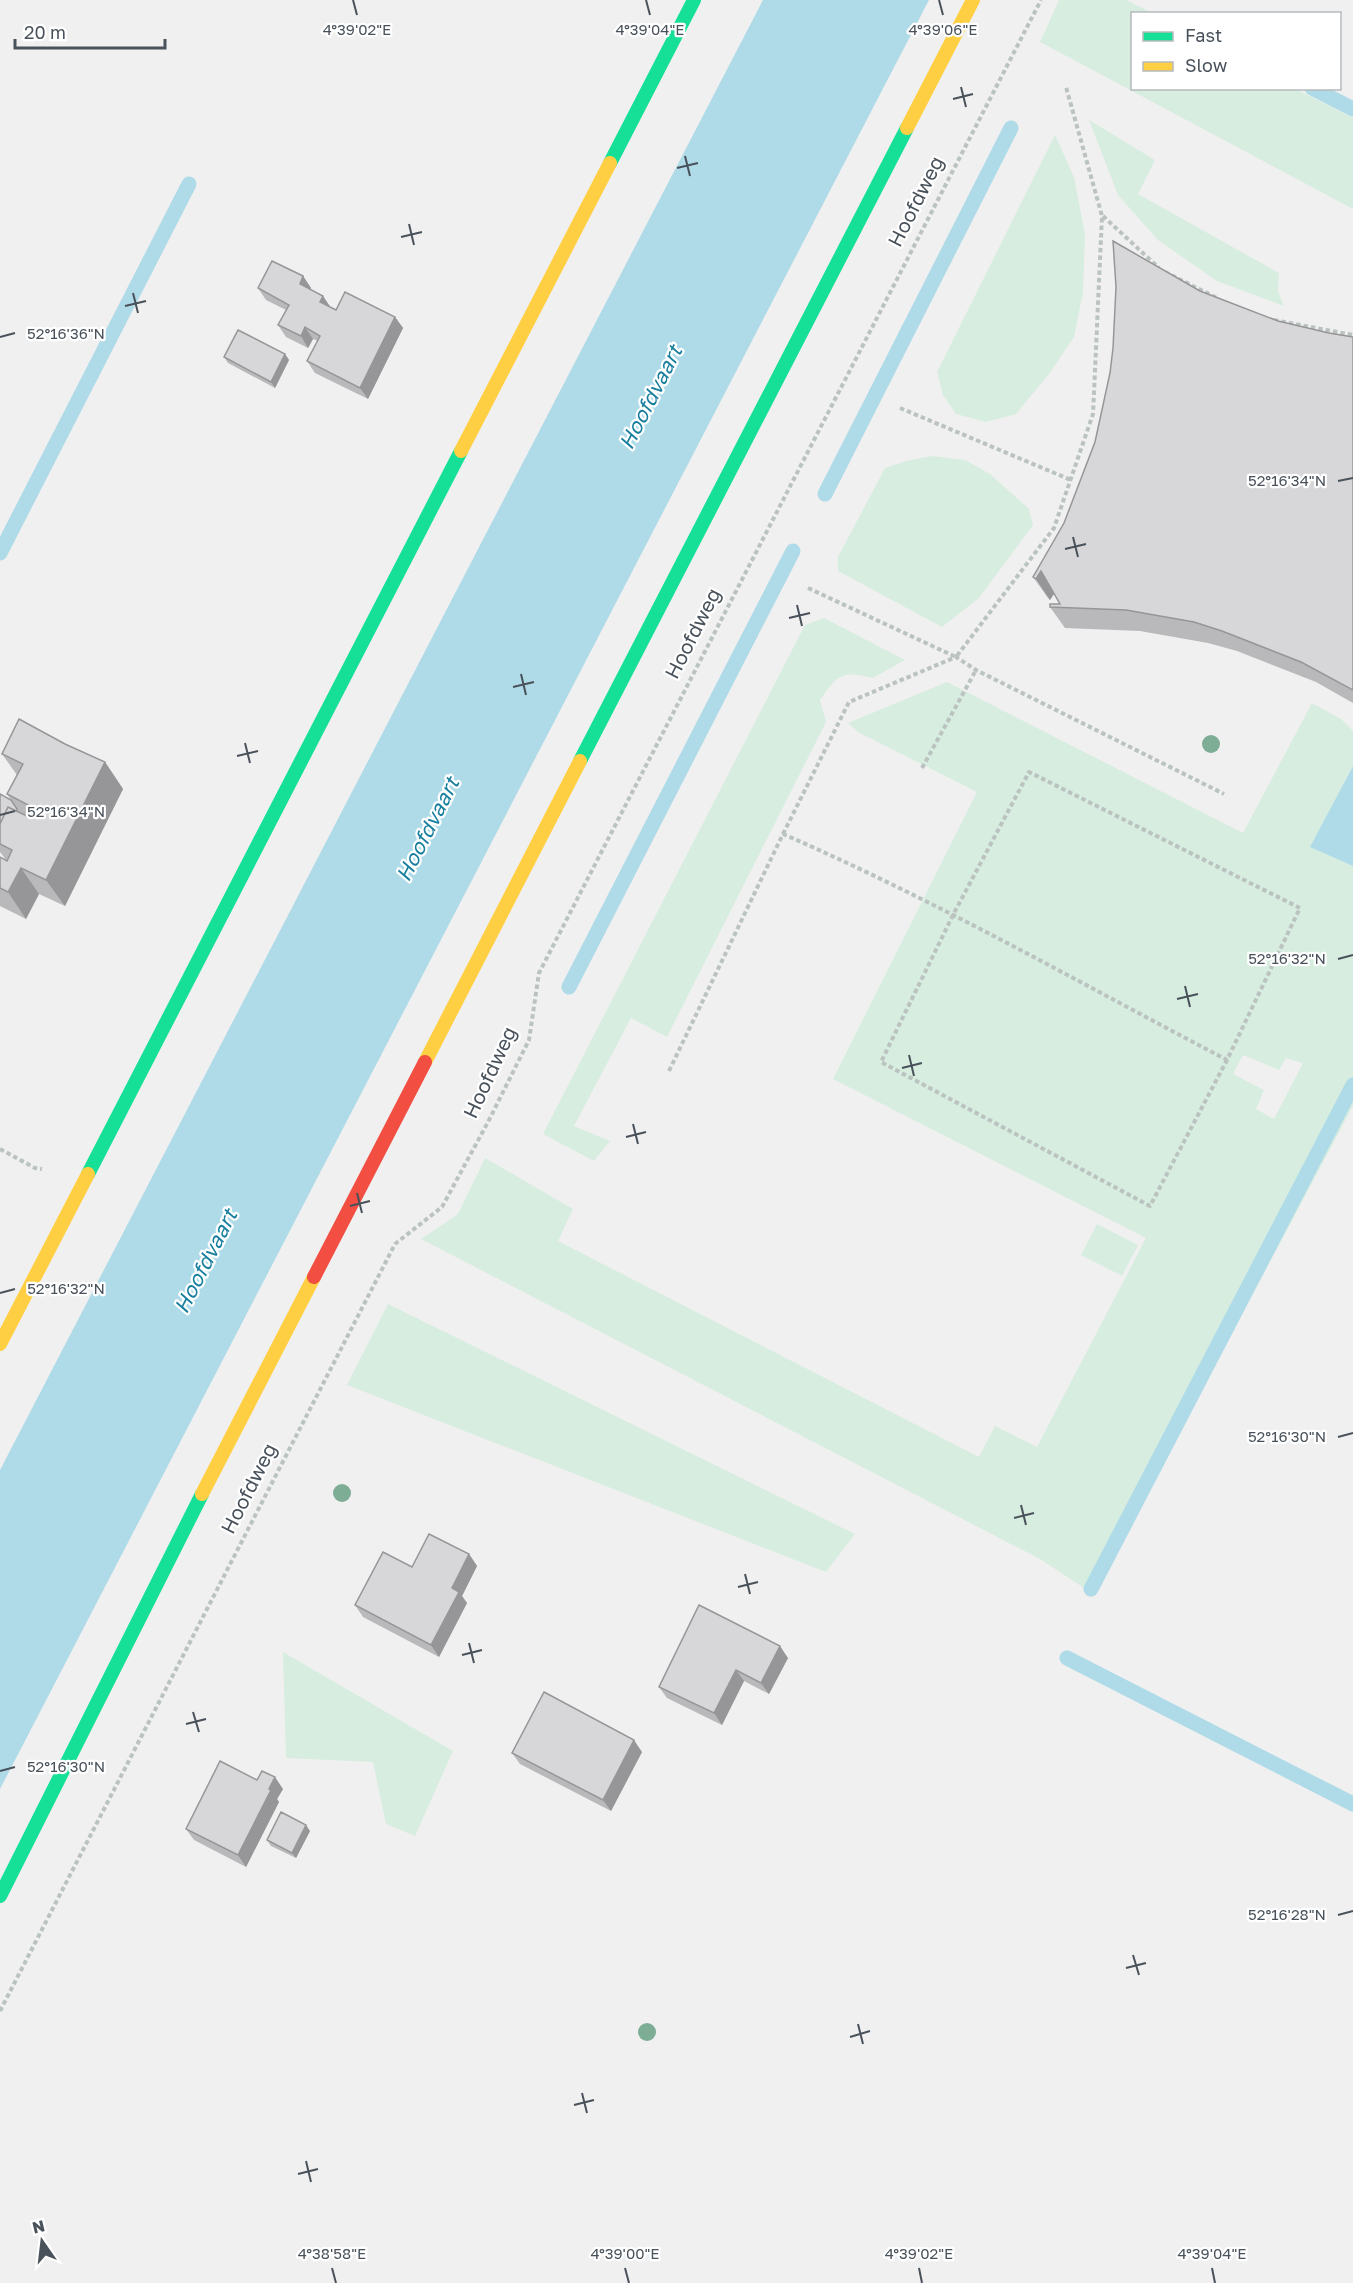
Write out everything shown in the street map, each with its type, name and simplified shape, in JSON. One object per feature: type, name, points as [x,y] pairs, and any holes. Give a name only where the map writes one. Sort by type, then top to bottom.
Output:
[{"type":"street","points":[[0,1344],[694,0]]},
{"type":"street","name":"Hoofdweg","points":[[0,1896],[223,1453],[974,0]]},
{"type":"path","name":"Hoofdweg","points":[[0,2011],[395,1244],[442,1207],[488,1122],[529,1040],[539,973],[1041,0]]},
{"type":"path","points":[[669,1071],[849,702],[956,657],[1054,528],[1093,414],[1102,216],[1066,87]]},
{"type":"path","points":[[1102,216],[1159,268],[1221,300]]},
{"type":"path","points":[[1263,318],[1353,335]]},
{"type":"path","points":[[900,408],[1071,480]]},
{"type":"path","points":[[808,588],[956,657],[976,670],[1224,794]]},
{"type":"path","points":[[922,768],[976,670]]},
{"type":"path","points":[[1029,772],[1300,908],[1227,1060],[1150,1206],[881,1062],[953,915],[1029,772]]},
{"type":"path","points":[[783,834],[864,870],[953,915],[1227,1060]]},
{"type":"green space","points":[[1059,0],[1126,0],[1150,12],[1131,12],[1131,90],[1298,90],[1353,118],[1353,209],[1040,42]]},
{"type":"green space","points":[[1089,120],[1155,160],[1138,194],[1279,273],[1278,291],[1284,306],[1217,281],[1158,240],[1118,195]]},
{"type":"green space","points":[[1055,135],[1074,177],[1085,235],[1083,292],[1074,337],[1049,374],[1016,414],[986,422],[956,414],[943,395],[937,372]]},
{"type":"green space","points":[[932,456],[965,460],[990,474],[1029,509],[1033,525],[979,598],[942,627],[838,571],[838,557],[885,468]]},
{"type":"green space","points":[[824,618],[905,660],[873,678],[854,675],[841,677],[831,685],[820,700],[826,722],[667,1037],[631,1018],[574,1126],[610,1141],[594,1161],[543,1134],[805,625]]},
{"type":"green space","points":[[947,682],[1243,833],[1312,703],[1341,719],[1353,731],[1353,766],[1311,847],[1353,866],[1353,1106],[1093,1594],[1040,1559],[421,1239],[458,1214],[485,1158],[573,1209],[558,1241],[979,1457],[995,1426],[1037,1447],[1146,1238],[833,1079],[977,792],[858,732],[848,723]],"holes":[[[1243,1055],[1279,1070],[1286,1058],[1303,1063],[1274,1119],[1256,1109],[1264,1090],[1233,1074]]]},
{"type":"green space","points":[[1097,1224],[1138,1245],[1122,1276],[1081,1255]]},
{"type":"green space","points":[[388,1304],[855,1534],[826,1572],[347,1385]]},
{"type":"green space","points":[[283,1652],[453,1751],[415,1836],[386,1824],[373,1762],[286,1758]]},
{"type":"water","name":"Hoofdvaart","points":[[763,0],[929,0],[0,1789],[0,1470]]},
{"type":"water","points":[[1353,766],[1353,866],[1310,847]]},
{"type":"building","points":[[1113,241],[1200,291],[1278,321],[1353,337],[1353,690],[1301,662],[1194,622],[1126,610],[1050,607],[1050,604],[1060,604],[1041,571],[1036,579],[1033,577],[1064,523],[1095,442],[1113,348],[1116,287]]},
{"type":"building","points":[[272,261],[303,276],[300,284],[323,296],[320,302],[336,310],[345,292],[395,317],[360,388],[307,361],[320,336],[305,327],[301,336],[278,325],[289,305],[258,288]]},
{"type":"building","points":[[238,330],[285,354],[271,382],[224,357]]},
{"type":"building","points":[[19,719],[105,762],[46,880],[21,868],[8,892],[0,888],[0,857],[7,861],[12,850],[0,844],[0,824],[8,807],[29,817],[34,808],[7,794],[23,764],[2,754]]},
{"type":"building","points":[[0,794],[11,800],[17,809],[16,811],[8,807],[0,824]]},
{"type":"building","points":[[429,1534],[469,1554],[452,1588],[459,1592],[431,1645],[355,1605],[383,1552],[412,1567]]},
{"type":"building","points":[[699,1605],[780,1646],[761,1683],[736,1670],[714,1713],[659,1687]]},
{"type":"building","points":[[544,1692],[634,1740],[603,1800],[512,1753]]},
{"type":"building","points":[[220,1761],[257,1780],[262,1771],[275,1777],[269,1789],[271,1790],[238,1855],[186,1829]]},
{"type":"building","points":[[281,1812],[306,1825],[292,1853],[267,1840]]},
{"type":"waterway","points":[[1316,90],[1353,109]]},
{"type":"waterway","points":[[825,494],[1011,128]]},
{"type":"waterway","points":[[0,553],[189,184]]},
{"type":"waterway","points":[[569,987],[793,551]]},
{"type":"waterway","points":[[1091,1589],[1353,1085]]},
{"type":"waterway","points":[[1067,1658],[1353,1804]]},
{"type":"traffic: fast","points":[[610,163],[694,0]]},
{"type":"traffic: fast","points":[[580,761],[907,128]]},
{"type":"traffic: fast","points":[[88,1174],[461,451]]},
{"type":"traffic: fast","points":[[0,1896],[202,1494]]},
{"type":"traffic: slow","points":[[907,128],[973,0]]},
{"type":"traffic: slow","points":[[461,451],[610,163]]},
{"type":"traffic: slow","points":[[425,1062],[580,761]]},
{"type":"traffic: slow","points":[[0,1344],[88,1174]]},
{"type":"traffic: slow","points":[[202,1494],[314,1277]]},
{"type":"traffic: jam","points":[[314,1277],[425,1062]]}]
